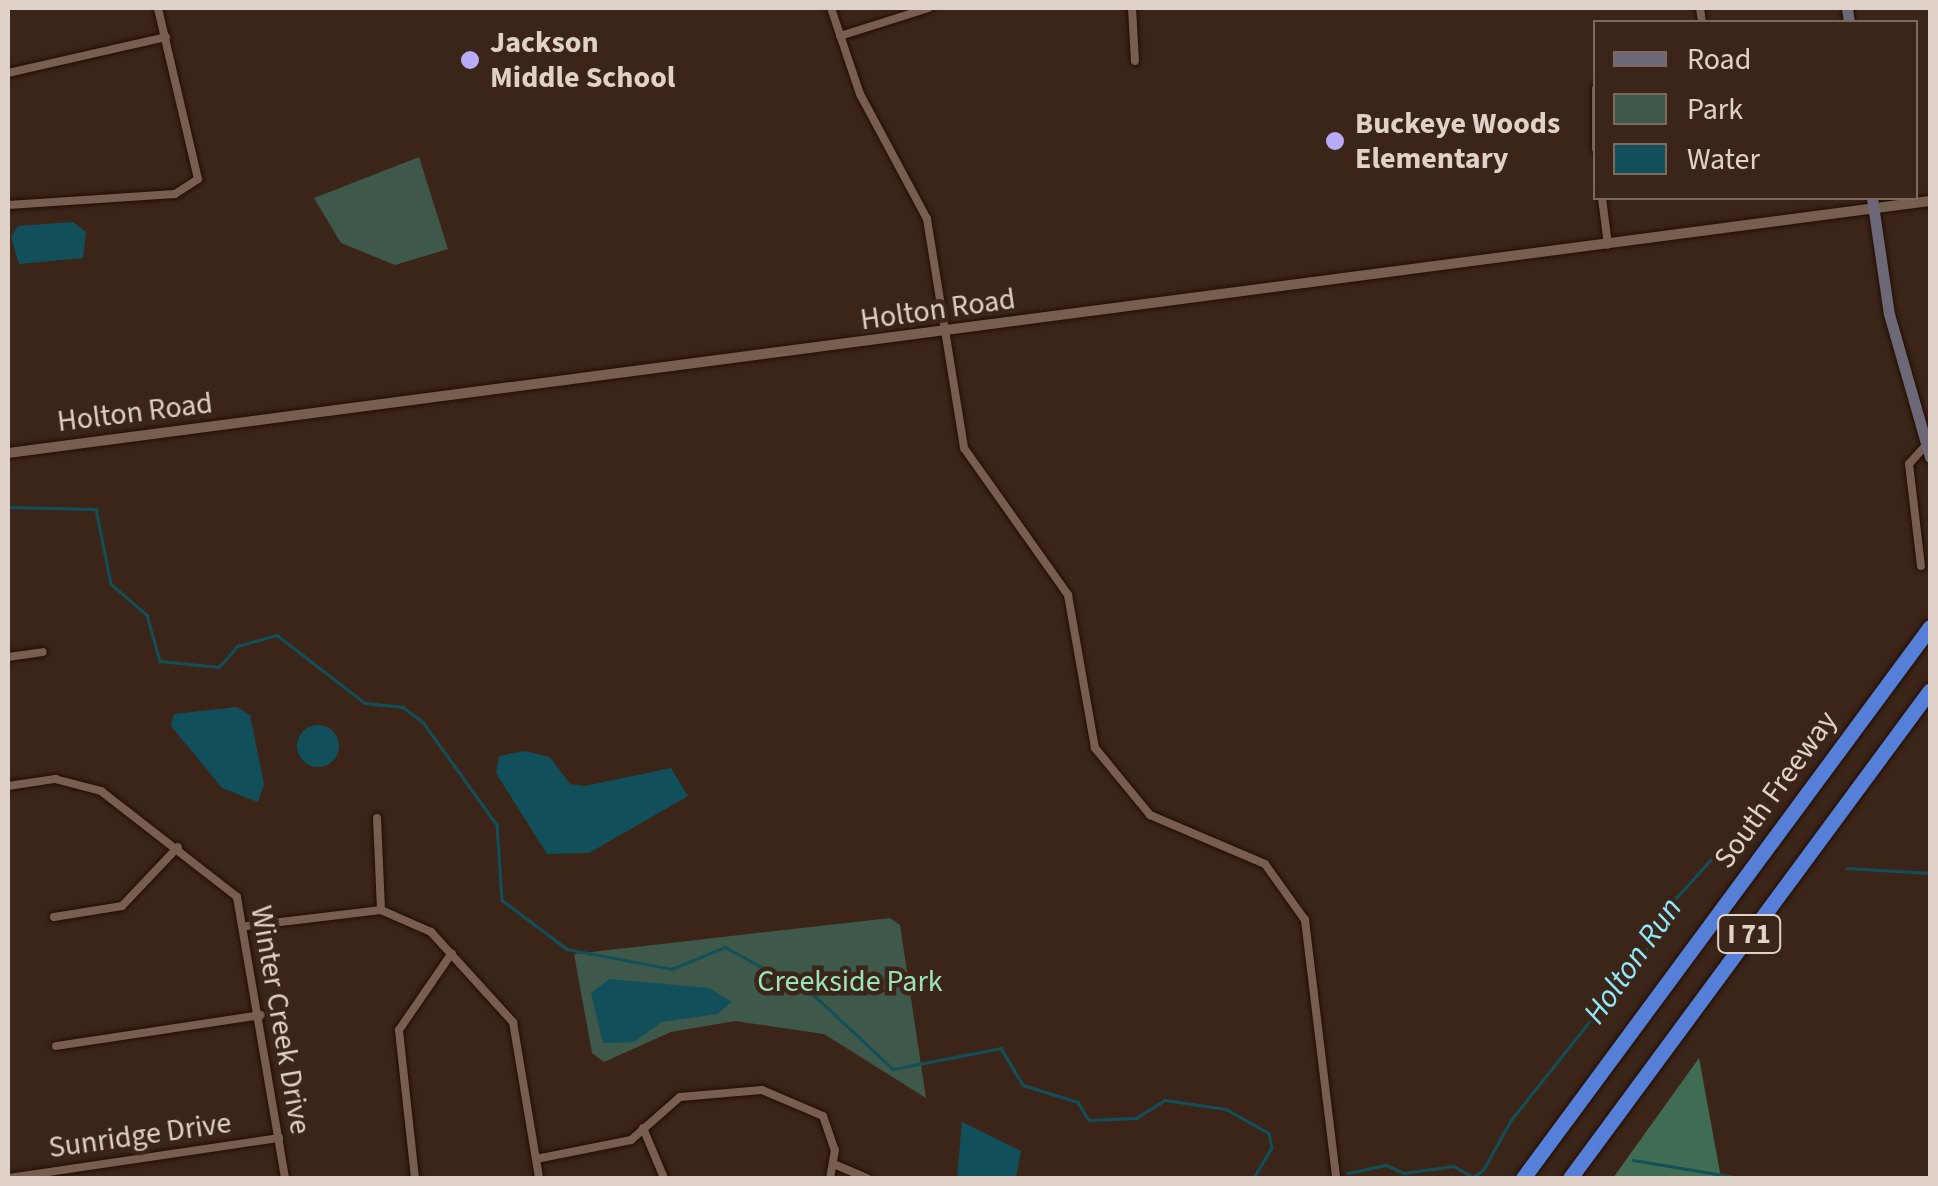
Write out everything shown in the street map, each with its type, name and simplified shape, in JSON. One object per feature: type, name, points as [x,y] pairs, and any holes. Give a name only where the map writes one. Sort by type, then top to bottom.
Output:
[{"type":"highway","name":"South Freeway","points":[[1523,1178],[1930,627]]},
{"type":"highway","name":"I 71","points":[[1570,1178],[1930,690]]},
{"type":"main road","points":[[1872,203],[1889,314],[1929,451]]},
{"type":"street","points":[[8,204],[66,194],[116,201],[192,186],[201,164],[158,8]]},
{"type":"street","points":[[831,8],[860,94],[918,190],[969,460],[1068,595],[1087,724],[1110,776],[1150,815],[1265,864],[1304,920],[1336,1178]]},
{"type":"street","points":[[840,36],[929,8]]},
{"type":"street","points":[[1132,8],[1135,62]]},
{"type":"street","points":[[8,72],[166,37]]},
{"type":"street","points":[[1602,200],[1608,246]]},
{"type":"street","name":"Holton Road","points":[[8,452],[1608,246],[1872,203],[1930,202]]},
{"type":"street","points":[[1922,566],[1909,464],[1929,451]]},
{"type":"street","points":[[8,657],[43,652]]},
{"type":"street","name":"Winter Creek Drive","points":[[8,786],[79,780],[178,847],[228,888],[247,926],[285,1178]]},
{"type":"street","points":[[377,818],[381,910]]},
{"type":"street","points":[[54,917],[122,906],[178,847]]},
{"type":"street","points":[[247,926],[381,910],[452,952],[513,1022],[539,1178]]},
{"type":"street","points":[[414,1178],[399,1030],[452,952]]},
{"type":"street","points":[[56,1046],[261,1015]]},
{"type":"street","points":[[536,1159],[615,1147],[680,1097],[762,1090],[822,1116],[836,1165],[830,1178]]},
{"type":"street","points":[[643,1128],[664,1178]]},
{"type":"street","name":"Sunridge Drive","points":[[8,1178],[279,1138]]},
{"type":"street","points":[[836,1165],[867,1178]]},
{"type":"green space","points":[[419,157],[448,249],[395,265],[341,243],[314,198]]},
{"type":"green space","name":"Creekside Park","points":[[890,918],[900,925],[926,1098],[824,1034],[735,1021],[671,1032],[604,1062],[592,1053],[574,954]]},
{"type":"green space","points":[[1699,1058],[1721,1178],[1613,1178]]},
{"type":"water","points":[[73,222],[86,232],[83,258],[19,264],[11,237],[18,226]]},
{"type":"water","points":[[237,707],[250,715],[264,784],[258,802],[222,788],[171,726],[174,714]]},
{"type":"water","points":[[318,725],[333,731],[339,746],[333,761],[318,767],[303,761],[297,746],[303,731]]},
{"type":"water","points":[[525,751],[550,757],[570,784],[585,786],[671,768],[688,796],[589,853],[547,854],[496,773],[499,756]]},
{"type":"water","points":[[609,979],[709,988],[732,1002],[717,1014],[662,1022],[634,1042],[603,1043],[591,993]]},
{"type":"water","points":[[962,1122],[1021,1151],[1016,1178],[957,1178]]},
{"type":"waterway","points":[[8,507],[96,509],[111,584],[147,615],[160,661],[219,667],[237,646],[277,635],[365,703],[403,707],[423,722],[497,825],[502,900],[567,949],[672,969],[725,947],[815,996],[893,1069],[1001,1048],[1023,1085],[1078,1102],[1089,1120],[1136,1118],[1165,1100],[1226,1109],[1269,1133],[1272,1148],[1254,1178]]},
{"type":"waterway","points":[[1348,1173],[1386,1165],[1404,1173],[1454,1166],[1473,1177],[1483,1170],[1511,1120],[1667,924],[1676,898],[1735,833]]},
{"type":"waterway","name":"Holton Run","points":[[1847,868],[1930,873]]},
{"type":"waterway","points":[[1633,1160],[1741,1178]]},
{"type":"place","name":"Jackson Middle School","points":[[470,60]]},
{"type":"place","name":"Buckeye Woods Elementary","points":[[1335,141]]}]
